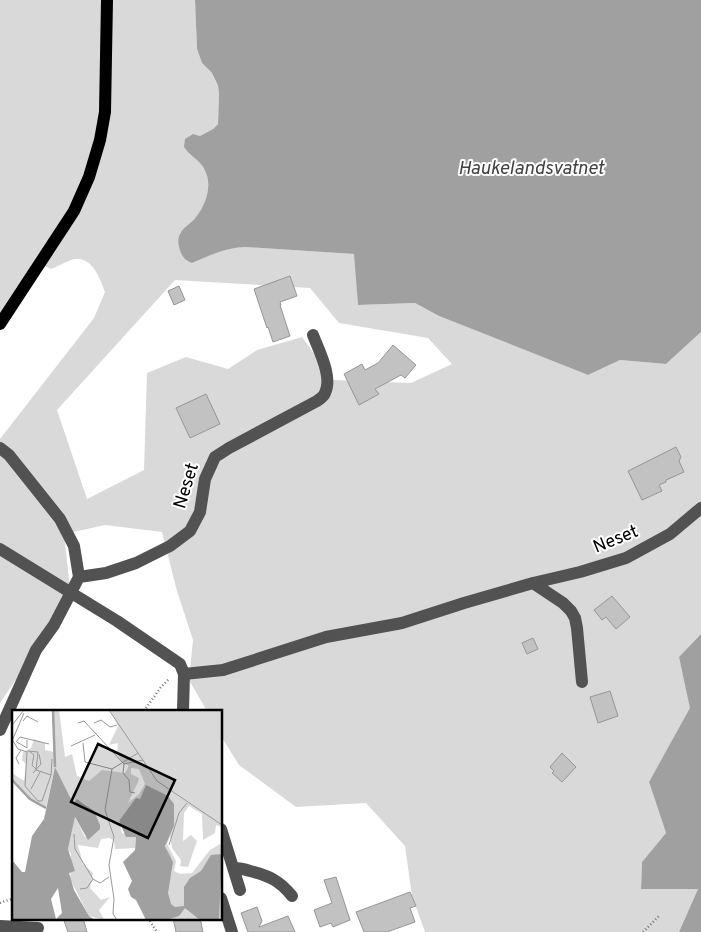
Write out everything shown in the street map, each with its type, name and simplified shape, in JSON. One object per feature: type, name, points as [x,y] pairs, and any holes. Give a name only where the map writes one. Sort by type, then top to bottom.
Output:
[{"type":"main road","points":[[0,324],[74,211],[89,177],[100,140],[105,112],[107,0]]},
{"type":"street","name":"Neset","points":[[79,578],[106,573],[136,563],[170,546],[190,530],[200,512],[205,479],[215,457],[317,401],[325,394],[328,384],[325,366],[313,335]]},
{"type":"street","points":[[0,448],[8,455],[60,519],[74,546],[79,578],[54,625],[36,650],[0,730]]},
{"type":"street","name":"Neset","points":[[183,671],[223,670],[326,637],[402,623],[464,603],[626,558],[670,534],[701,508]]},
{"type":"street","points":[[0,549],[157,647],[180,664],[183,671],[183,710]]},
{"type":"street","points":[[533,583],[563,603],[571,610],[575,618],[578,628],[582,682]]},
{"type":"street","points":[[222,831],[240,890]]},
{"type":"street","points":[[234,868],[266,875],[278,882],[292,896]]},
{"type":"street","points":[[222,901],[232,932]]},
{"type":"street","points":[[0,926],[38,928]]},
{"type":"path","points":[[145,710],[161,687],[183,671]]},
{"type":"path","points":[[0,903],[12,899]]},
{"type":"path","points":[[643,932],[659,916]]},
{"type":"path","points":[[149,920],[157,932]]},
{"type":"shaded area","points":[[0,0],[195,0],[197,49],[202,63],[212,73],[219,94],[218,124],[200,136],[193,134],[189,154],[202,164],[208,184],[208,190],[201,210],[194,220],[180,233],[182,254],[192,263],[224,250],[245,247],[355,254],[358,305],[415,303],[439,316],[588,375],[620,360],[666,364],[701,332],[701,634],[679,657],[691,708],[649,782],[666,833],[642,862],[641,888],[698,889],[679,932],[425,932],[412,896],[405,846],[366,803],[296,807],[239,765],[222,738],[222,710],[206,710],[189,680],[193,640],[177,591],[162,532],[105,525],[64,534],[71,598],[0,703],[0,439],[94,318],[105,292],[99,276],[92,266],[82,259],[73,259],[51,269],[45,266],[0,314]],"holes":[[[175,280],[310,288],[339,323],[428,338],[452,364],[411,383],[333,380],[302,337],[257,350],[228,369],[186,357],[147,373],[144,470],[87,499],[57,410]]]},
{"type":"water","name":"Haukelandsvatnet","points":[[195,0],[701,0],[701,332],[666,364],[620,360],[588,375],[439,316],[415,303],[358,305],[354,254],[245,247],[224,250],[192,263],[187,260],[180,251],[179,237],[202,207],[207,196],[208,178],[202,165],[184,147],[185,139],[193,134],[200,136],[218,124],[219,94],[218,86],[212,73],[202,63],[197,49]]},
{"type":"water","points":[[701,634],[701,932],[679,932],[698,889],[641,889],[642,862],[666,833],[649,782],[690,708],[679,657]]},
{"type":"building","points":[[290,276],[297,296],[280,302],[280,305],[290,336],[273,342],[254,289]]},
{"type":"building","points":[[179,286],[185,300],[174,305],[168,291]]},
{"type":"building","points":[[393,345],[416,365],[405,378],[401,375],[375,389],[379,394],[359,405],[344,374],[362,364],[365,370],[378,363]]},
{"type":"building","points":[[206,394],[220,424],[190,438],[176,408]]},
{"type":"building","points":[[676,447],[681,457],[679,461],[684,472],[659,485],[662,491],[642,500],[628,471]]},
{"type":"building","points":[[612,596],[630,617],[616,629],[606,617],[602,620],[594,610]]},
{"type":"building","points":[[533,638],[538,649],[527,654],[522,643]]},
{"type":"building","points":[[610,691],[618,716],[598,723],[590,697]]},
{"type":"building","points":[[562,753],[576,767],[562,782],[552,773],[554,771],[550,767]]},
{"type":"building","points":[[336,877],[350,920],[333,927],[331,923],[320,927],[314,910],[332,903],[324,880]]},
{"type":"building","points":[[410,892],[416,906],[410,908],[415,922],[387,932],[364,932],[356,912]]},
{"type":"building","points":[[257,907],[262,921],[259,927],[288,916],[295,932],[248,932],[241,913]]},
{"type":"building","points":[[64,920],[84,920],[87,932],[68,932]]},
{"type":"building","points":[[173,920],[200,920],[203,932],[176,932]]}]
